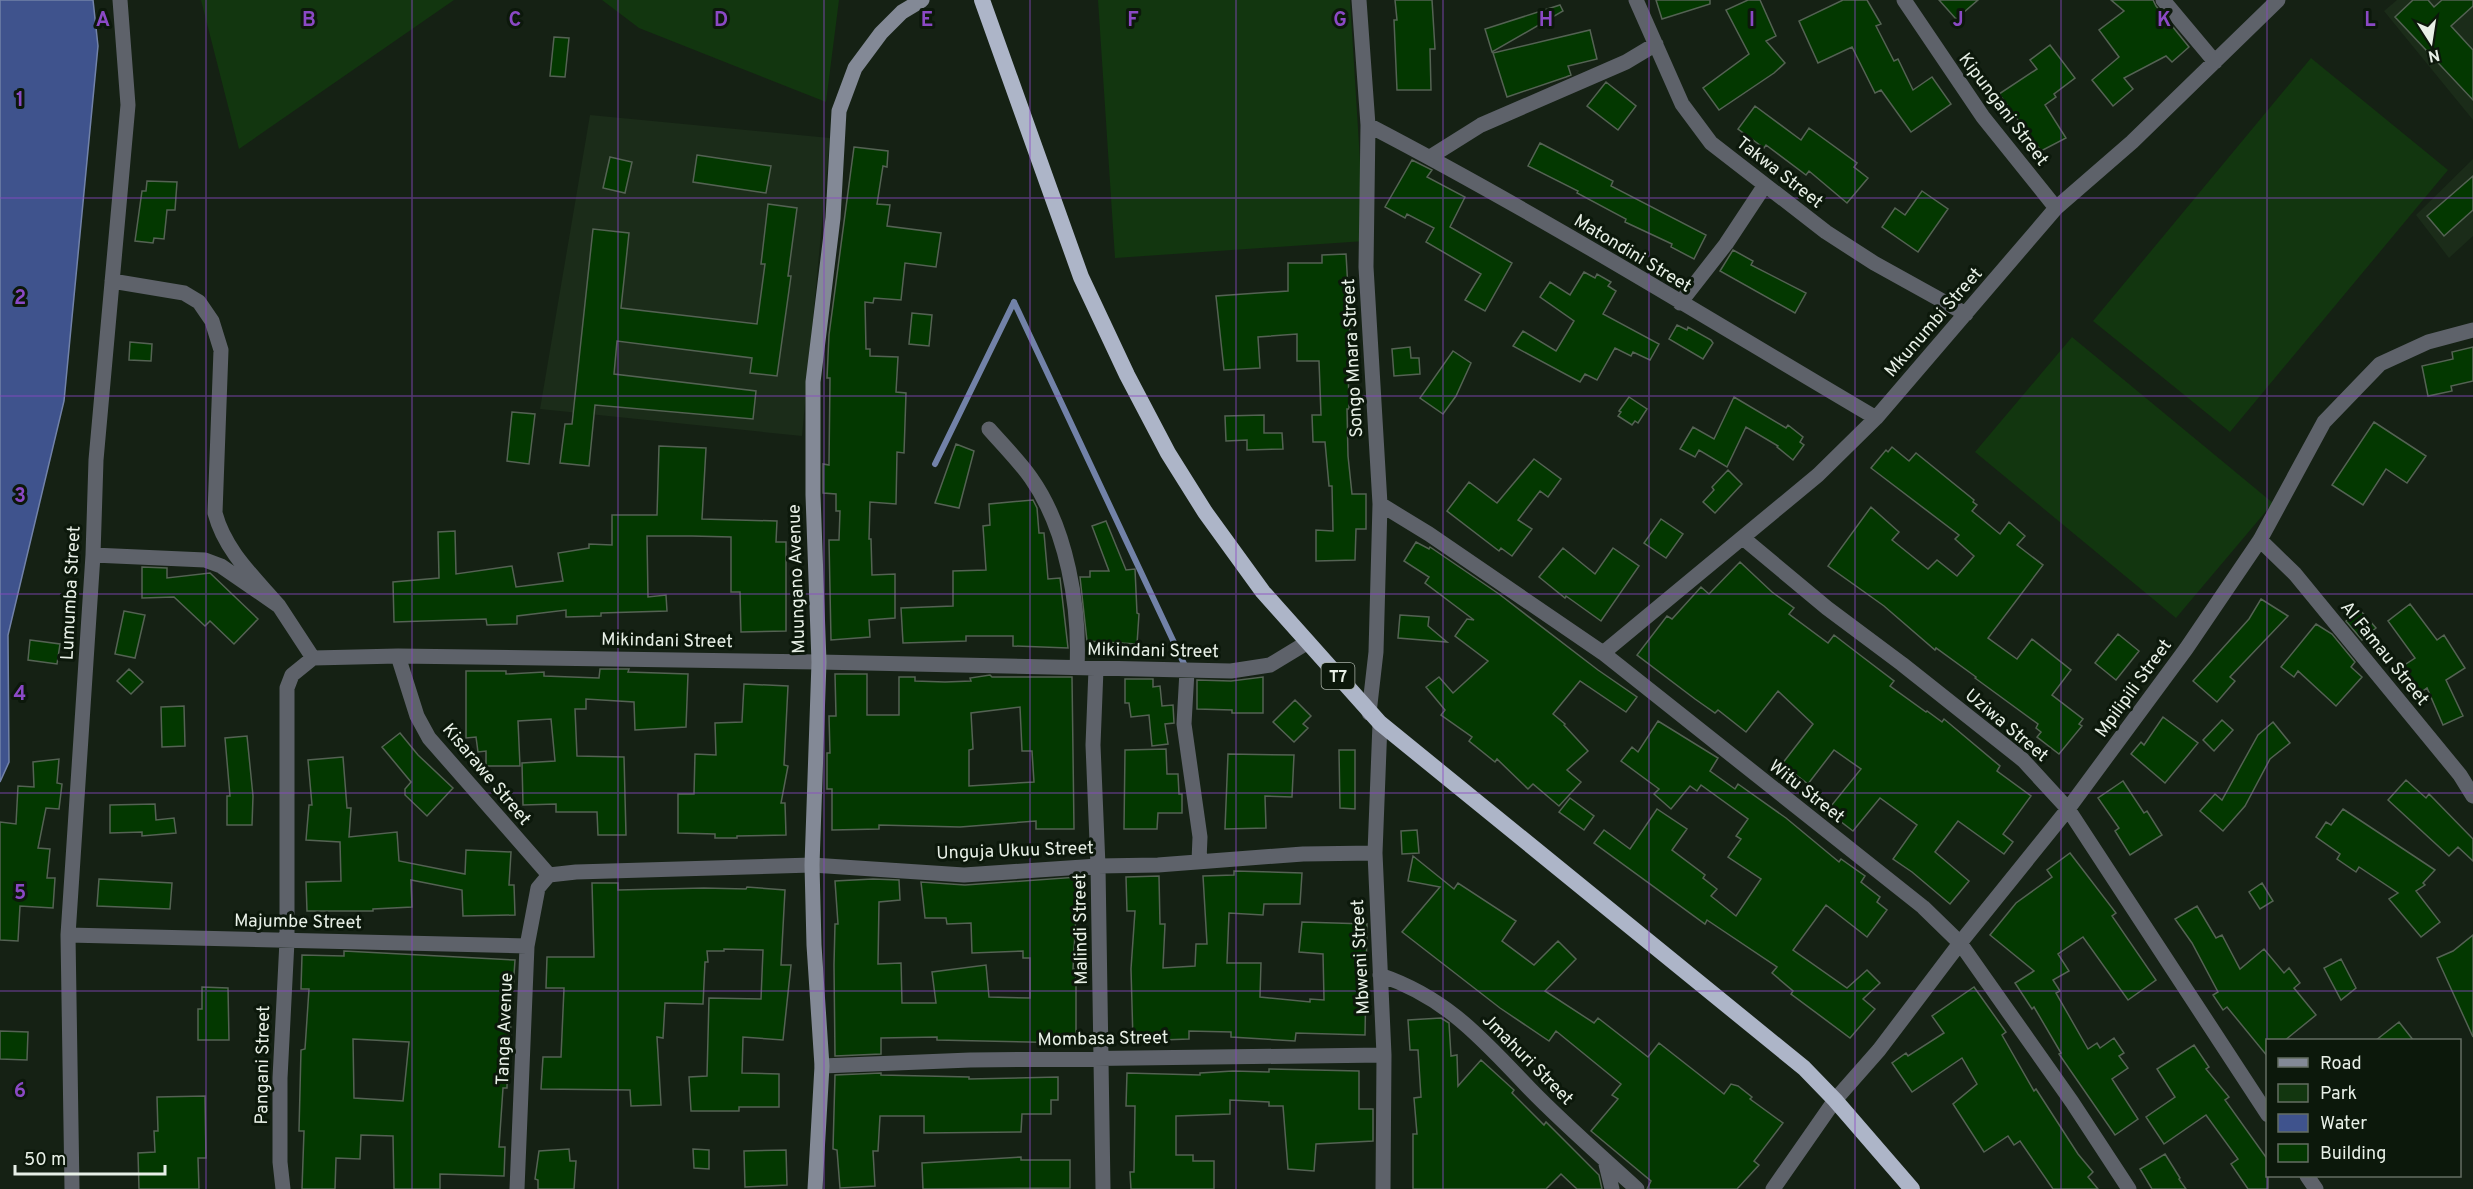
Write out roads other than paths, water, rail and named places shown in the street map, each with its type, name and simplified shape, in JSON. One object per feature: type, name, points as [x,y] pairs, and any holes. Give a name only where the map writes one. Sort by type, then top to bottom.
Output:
[{"type":"highway","name":"T7","points":[[982,0],[1082,277],[1132,385],[1168,453],[1205,512],[1263,592],[1375,718],[1804,1068],[1835,1100],[1912,1189]]},
{"type":"main road","name":"Muungano Avenue","points":[[815,1189],[822,1066],[814,945],[812,865],[819,662],[813,495],[813,382],[833,218],[839,111],[855,68],[881,33],[902,12],[922,0]]},
{"type":"street","name":"Lumumba Street","points":[[72,1189],[68,935],[93,555],[96,460],[128,105],[120,0]]},
{"type":"street","name":"Songo Mnara Street","points":[[1359,0],[1368,125],[1366,267],[1380,504],[1375,718]]},
{"type":"street","name":"Takwa Street","points":[[1636,0],[1682,104],[1711,142],[1836,238],[1874,263],[1966,314]]},
{"type":"street","name":"Kipungani Street","points":[[1904,0],[1983,117],[2056,208]]},
{"type":"street","points":[[2163,0],[2215,62]]},
{"type":"street","name":"Mkunumbi Street","points":[[1603,653],[1818,475],[1876,418],[2056,208],[2132,141],[2278,0]]},
{"type":"street","points":[[1430,157],[1482,125],[1626,63],[1656,44]]},
{"type":"street","name":"Matondini Street","points":[[1368,125],[1430,157],[1876,418]]},
{"type":"street","points":[[1680,303],[1726,244],[1765,185]]},
{"type":"street","points":[[112,281],[184,293],[200,302],[212,321],[221,350],[216,513],[220,532],[228,546],[279,606],[313,658],[292,675],[287,688],[287,941]]},
{"type":"street","name":"Mpilipili Street","points":[[1773,1189],[1835,1100],[1879,1050],[1960,943],[2068,809],[2186,649],[2260,540],[2324,422],[2380,364],[2428,342],[2473,330]]},
{"type":"street","points":[[989,429],[1032,479],[1057,526],[1075,610],[1077,668]]},
{"type":"street","name":"Witu Street","points":[[1380,504],[1429,534],[1603,653],[1923,907],[1960,943],[2072,1102],[2129,1189]]},
{"type":"street","name":"Uziwa Street","points":[[1743,538],[1827,608],[2024,760],[2068,809],[2266,1111]]},
{"type":"street","name":"Al Famau Street","points":[[2260,540],[2295,574],[2460,775],[2473,796]]},
{"type":"street","points":[[93,555],[205,560],[221,566],[279,606]]},
{"type":"street","name":"Mikindani Street","points":[[313,658],[398,656],[1231,671],[1270,664],[1308,642]]},
{"type":"street","name":"Kisarawe Street","points":[[398,656],[417,716],[429,738],[549,875]]},
{"type":"street","name":"Malindi Street","points":[[1096,669],[1093,745],[1098,866],[1103,1189]]},
{"type":"street","points":[[1187,671],[1184,724],[1200,837],[1199,861]]},
{"type":"street","name":"Mbweni Street","points":[[1375,718],[1375,853],[1383,1055],[1383,1189]]},
{"type":"street","name":"Unguja Ukuu Street","points":[[549,875],[576,872],[812,865],[964,875],[1098,866],[1158,865],[1303,854],[1375,853]]},
{"type":"street","name":"Tanga Avenue","points":[[517,1189],[527,946],[538,888],[549,875]]},
{"type":"street","name":"Majumbe Street","points":[[68,935],[527,946]]},
{"type":"street","name":"Pangani Street","points":[[283,1189],[280,1162],[280,1078],[287,941]]},
{"type":"street","name":"Jmahuri Street","points":[[1380,975],[1401,982],[1450,1011],[1487,1043],[1530,1088],[1637,1189]]},
{"type":"street","name":"Mombasa Street","points":[[822,1066],[1102,1057],[1383,1055]]},
{"type":"street","points":[[1605,1160],[1612,1189]]},
{"type":"water","points":[[0,0],[93,0],[98,46],[64,401],[8,635],[9,762],[0,782]]},
{"type":"waterway","points":[[1014,302],[1186,668]]},
{"type":"waterway","points":[[935,464],[1014,302]]}]
